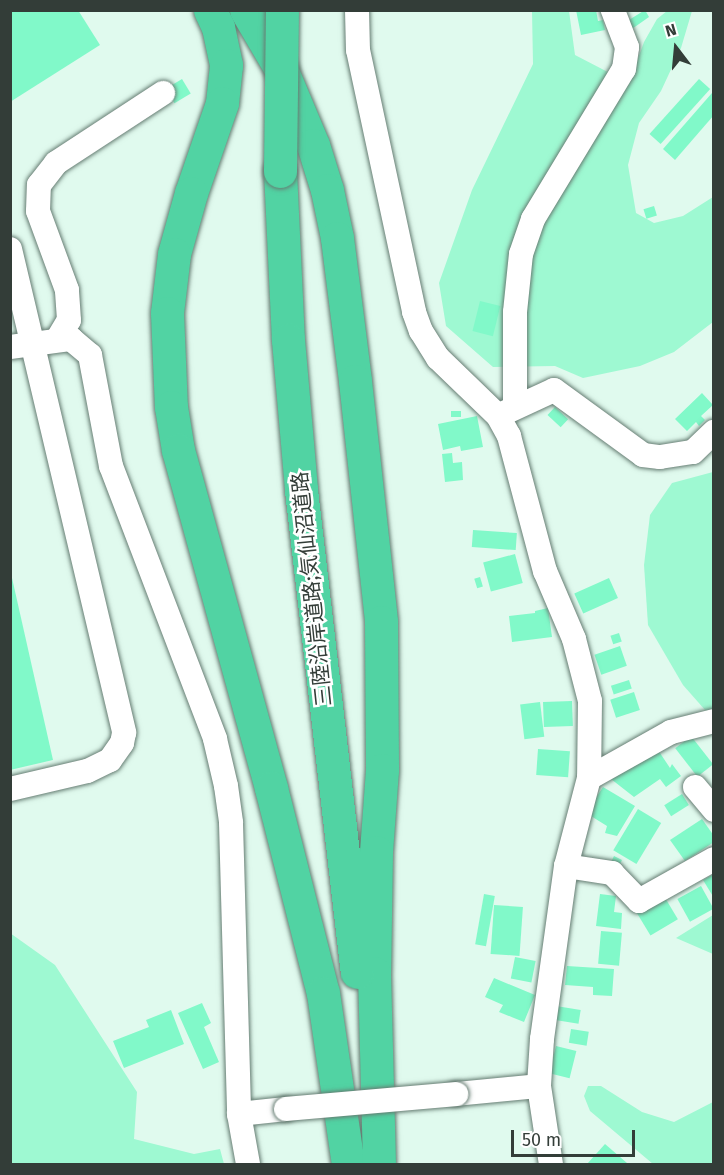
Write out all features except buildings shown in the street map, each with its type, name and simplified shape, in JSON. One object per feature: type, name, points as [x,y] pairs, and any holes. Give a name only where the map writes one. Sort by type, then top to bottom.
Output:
[{"type":"highway","points":[[210,10],[218,27],[226,65],[222,103],[191,193],[174,254],[167,313],[171,406],[178,450],[274,798],[323,993],[348,1164]]},
{"type":"highway","points":[[246,10],[282,71],[313,145],[327,190],[338,238],[355,381],[381,622],[382,770],[376,852],[374,973],[379,1164]]},
{"type":"highway","name":"三陸沿岸道路;気仙沼道路","points":[[267,10],[272,170],[301,490],[379,1164]]},
{"type":"highway","name":"三陸沿岸道路;気仙沼道路","points":[[282,10],[267,279],[284,492],[340,989],[357,1164]]},
{"type":"street","points":[[357,10],[358,50],[414,312],[421,331],[438,358],[506,412]]},
{"type":"street","points":[[551,1164],[539,1086],[544,1028],[566,866],[589,778],[590,701],[574,639],[546,571],[506,412],[521,254],[533,219],[624,69],[627,46],[613,10]]},
{"type":"street","points":[[34,343],[69,320],[67,290],[38,211],[39,185],[56,163],[163,93]]},
{"type":"street","points":[[10,249],[34,343],[124,733],[122,743],[110,760],[87,771],[10,789]]},
{"type":"street","points":[[34,343],[71,339],[90,355],[111,466],[215,739],[226,786],[231,824],[239,1114],[248,1164]]},
{"type":"street","points":[[506,412],[554,390],[643,454],[660,457],[693,452],[714,432]]},
{"type":"street","points":[[589,778],[671,732],[714,721]]},
{"type":"street","points":[[695,787],[714,810]]},
{"type":"street","points":[[566,866],[612,873],[639,901],[714,859]]},
{"type":"street","points":[[239,1114],[539,1086]]},
{"type":"green space","points":[[532,11],[569,11],[575,55],[629,83],[644,42],[657,19],[667,11],[692,11],[681,48],[661,91],[639,123],[628,165],[636,213],[654,223],[683,216],[713,197],[713,322],[674,352],[640,366],[583,378],[555,366],[493,367],[446,326],[439,283],[472,190],[533,64]]},
{"type":"green space","points":[[713,472],[713,719],[683,685],[648,625],[644,565],[650,515],[672,483]]},
{"type":"green space","points":[[713,915],[713,954],[676,938]]},
{"type":"green space","points":[[10,933],[55,965],[137,1092],[134,1139],[194,1154],[220,1149],[224,1164],[11,1164]]},
{"type":"green space","points":[[588,1086],[601,1086],[642,1112],[674,1122],[713,1102],[713,1164],[653,1164],[590,1111],[584,1096]]}]
